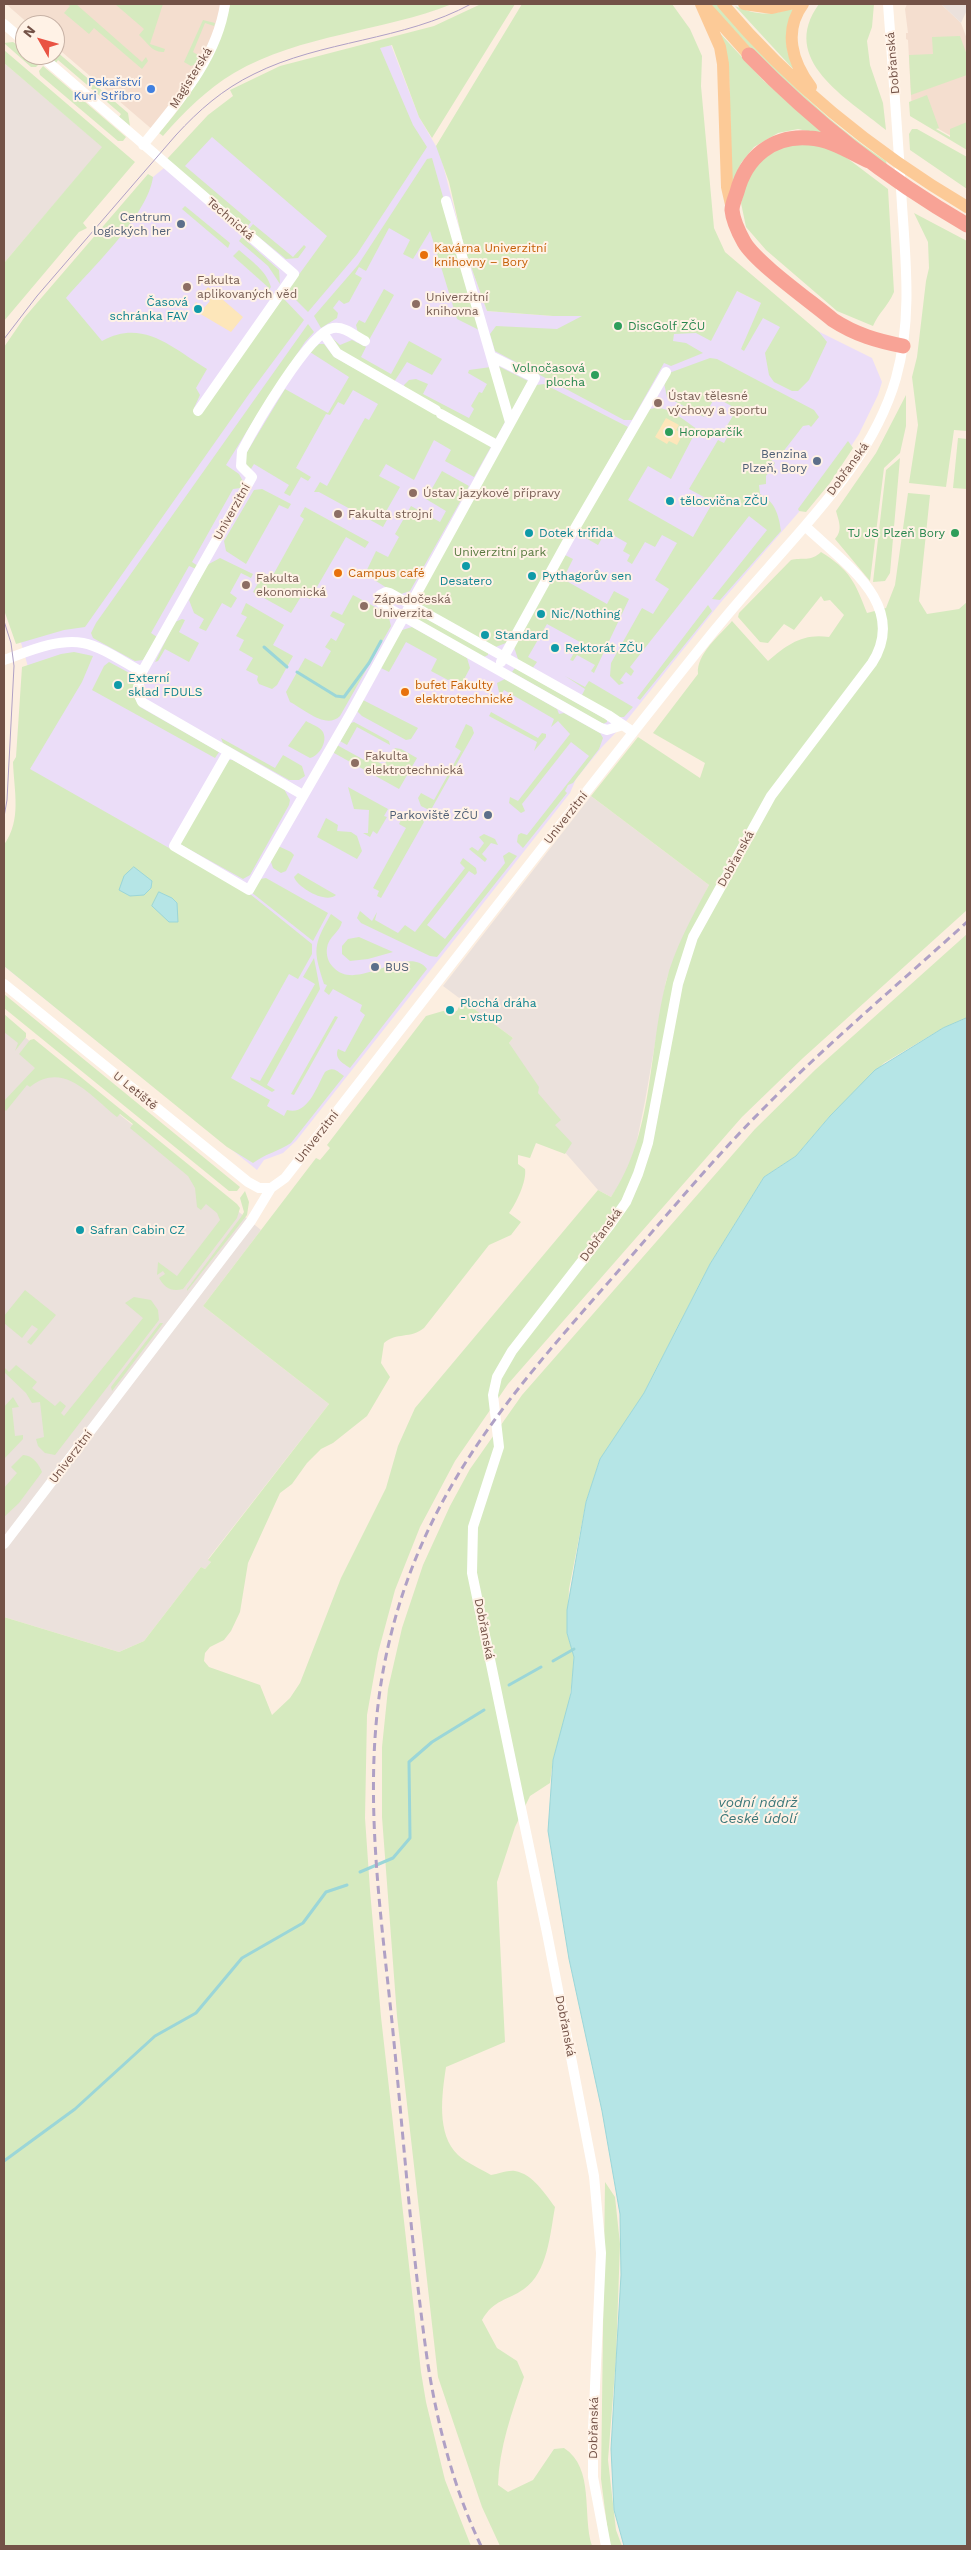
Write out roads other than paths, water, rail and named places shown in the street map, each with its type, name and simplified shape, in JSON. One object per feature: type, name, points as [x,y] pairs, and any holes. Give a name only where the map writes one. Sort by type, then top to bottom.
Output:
[{"type":"highway","points":[[749,55],[805,109],[869,161],[915,194],[967,225]]},
{"type":"highway","points":[[869,161],[826,140],[794,138],[779,141],[765,148],[749,164],[740,182],[732,209],[734,221],[746,245],[833,320],[850,331],[866,337],[903,346]]},
{"type":"main road","points":[[702,4],[749,55]]},
{"type":"main road","points":[[702,4],[720,46],[724,64],[727,187],[732,209]]},
{"type":"main road","points":[[723,4],[758,43],[828,109],[877,148],[967,207]]},
{"type":"main road","points":[[744,4],[772,8],[790,4]]},
{"type":"main road","points":[[803,4],[790,34],[792,50],[797,66],[828,109]]},
{"type":"street","name":"Magisterská","points":[[143,145],[180,100],[207,58],[219,29],[225,4]]},
{"type":"street","name":"Dobřanská","points":[[606,2546],[593,2477],[593,2431],[601,2254],[594,2176],[547,1933],[472,1574],[473,1527],[499,1447],[494,1395],[496,1377],[512,1352],[610,1225],[626,1202],[638,1174],[648,1143],[678,984],[693,937],[771,796],[872,663],[881,646],[884,618],[875,598],[849,568],[805,526],[845,477],[875,430],[891,394],[903,346],[908,290],[898,124],[888,4]]},
{"type":"street","points":[[4,24],[15,33]]},
{"type":"street","name":"Technická","points":[[51,65],[294,274],[198,410]]},
{"type":"street","points":[[446,201],[510,422]]},
{"type":"street","points":[[365,341],[344,329],[334,328],[322,333],[337,353],[497,445]]},
{"type":"street","name":"Univerzitní","points":[[303,795],[142,702],[137,692],[142,672],[252,477],[243,470],[240,461],[247,441],[309,345],[322,333]]},
{"type":"street","points":[[228,752],[174,846],[250,890],[535,378],[491,356]]},
{"type":"street","points":[[496,671],[571,535],[666,372]]},
{"type":"street","name":"Univerzitní","points":[[4,1544],[252,1221],[271,1188],[285,1178],[633,732],[740,600],[805,526]]},
{"type":"street","points":[[623,725],[607,730],[601,728],[496,671],[403,616],[382,603],[380,596],[388,592],[623,725],[633,732]]},
{"type":"street","points":[[4,660],[59,643],[71,642],[90,645],[142,672]]},
{"type":"street","name":"U Letiště","points":[[4,984],[248,1182],[259,1188],[271,1188]]},
{"type":"water","points":[[134,867],[152,881],[151,888],[144,895],[130,896],[119,890],[124,876]]},
{"type":"water","points":[[159,892],[172,898],[177,903],[178,922],[169,922],[152,906]]},
{"type":"water","name":"vodní nádrž České údolí","points":[[967,1018],[967,2546],[624,2546],[614,2510],[611,2449],[621,2275],[620,2214],[602,2111],[569,1959],[548,1831],[553,1760],[571,1693],[574,1657],[567,1633],[567,1610],[586,1502],[600,1459],[644,1393],[710,1264],[764,1177],[796,1156],[830,1116],[875,1070],[943,1028]]},
{"type":"waterway","points":[[297,672],[336,696],[344,697],[369,663],[381,641]]},
{"type":"waterway","points":[[264,647],[287,667]]},
{"type":"waterway","points":[[553,1661],[574,1649]]},
{"type":"waterway","points":[[509,1685],[541,1667]]},
{"type":"waterway","points":[[360,1872],[393,1858],[410,1838],[409,1762],[432,1742],[484,1710]]},
{"type":"waterway","points":[[4,2161],[75,2109],[155,2036],[196,2013],[242,1958],[303,1923],[326,1892],[347,1885]]},
{"type":"tram line","points":[[4,339],[37,296],[176,135],[222,93],[254,74],[280,63],[307,54],[418,26],[471,4]]},
{"type":"tram line","points":[[4,621],[11,643],[14,666],[7,800],[4,817]]},
{"type":"railway","points":[[481,2546],[471,2524],[448,2457],[428,2365],[413,2240],[379,1895],[374,1803],[374,1757],[377,1712],[384,1666],[399,1607],[418,1552],[442,1502],[470,1455],[537,1365],[744,1128],[813,1060],[967,922]]},
{"type":"place","name":"Pekařství Kuri Stříbro","points":[[151,89]]},
{"type":"place","name":"Centrum logických her","points":[[181,224]]},
{"type":"place","name":"Kavárna Univerzitní knihovny – Bory","points":[[424,255]]},
{"type":"place","name":"Fakulta aplikovaných věd","points":[[187,287]]},
{"type":"place","name":"Univerzitní knihovna","points":[[416,304]]},
{"type":"place","name":"Časová schránka FAV","points":[[198,309]]},
{"type":"place","name":"DiscGolf ZČU","points":[[618,326]]},
{"type":"place","name":"Volnočasová plocha","points":[[595,375]]},
{"type":"place","name":"Ústav tělesné výchovy a sportu","points":[[658,403]]},
{"type":"place","name":"Horoparčík","points":[[669,432]]},
{"type":"place","name":"Benzina Plzeň, Bory","points":[[817,461]]},
{"type":"place","name":"Ústav jazykové přípravy","points":[[413,493]]},
{"type":"place","name":"tělocvična ZČU","points":[[670,501]]},
{"type":"place","name":"Fakulta strojní","points":[[338,514]]},
{"type":"place","name":"Dotek trifida","points":[[529,533]]},
{"type":"place","name":"TJ JS Plzeň Bory","points":[[955,533]]},
{"type":"place","name":"Desatero","points":[[466,566]]},
{"type":"place","name":"Campus café","points":[[338,573]]},
{"type":"place","name":"Pythagorův sen","points":[[532,576]]},
{"type":"place","name":"Fakulta ekonomická","points":[[246,585]]},
{"type":"place","name":"Západočeská Univerzita","points":[[364,606]]},
{"type":"place","name":"Nic/Nothing","points":[[541,614]]},
{"type":"place","name":"Standard","points":[[485,635]]},
{"type":"place","name":"Rektorát ZČU","points":[[555,648]]},
{"type":"place","name":"Externí sklad FDULS","points":[[118,685]]},
{"type":"place","name":"bufet Fakulty elektrotechnické","points":[[405,692]]},
{"type":"place","name":"Fakulta elektrotechnická","points":[[355,763]]},
{"type":"place","name":"Parkoviště ZČU","points":[[488,815]]},
{"type":"place","name":"BUS","points":[[375,967]]},
{"type":"place","name":"Plochá dráha - vstup","points":[[450,1010]]},
{"type":"place","name":"Safran Cabin CZ","points":[[80,1230]]},
{"type":"park label","name":"Univerzitní park","points":[[500,552]]}]
